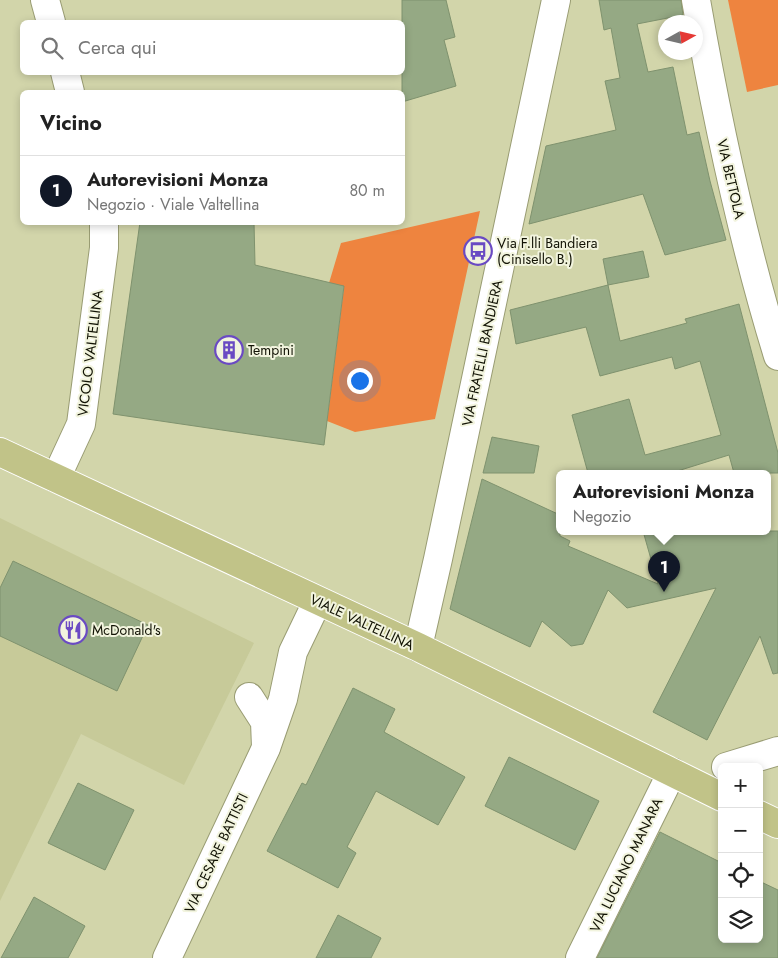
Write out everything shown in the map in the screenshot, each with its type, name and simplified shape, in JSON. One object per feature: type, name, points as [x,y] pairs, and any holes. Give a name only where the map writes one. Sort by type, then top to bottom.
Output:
[{"type":"main road","name":"VIALE VALTELLINA","points":[[0,452],[317,602],[418,647],[718,795]]},
{"type":"main road","points":[[763,817],[778,824]]},
{"type":"street","points":[[45,0],[50,20]]},
{"type":"street","name":"VIA FRATELLI BANDIERA","points":[[418,647],[556,0]]},
{"type":"street","name":"VIA BETTOLA","points":[[696,0],[717,118],[761,302],[778,356]]},
{"type":"street","points":[[66,75],[70,90]]},
{"type":"street","name":"VICOLO VALTELLINA","points":[[56,478],[81,424],[104,248],[104,225]]},
{"type":"street","name":"VIA CESARE BATTISTI","points":[[167,958],[266,748],[283,699],[293,652],[317,602]]},
{"type":"street","name":"VIA CESARE BATTISTI","points":[[249,697],[265,722],[266,748]]},
{"type":"street","points":[[739,763],[778,751]]},
{"type":"street","points":[[678,776],[718,769]]},
{"type":"street","name":"VIA LUCIANO MANARA","points":[[580,958],[678,776]]},
{"type":"shaded area","points":[[728,0],[778,0],[778,85],[747,92]]},
{"type":"shaded area","points":[[480,211],[435,419],[355,432],[327,421],[344,287],[329,283],[341,243]]},
{"type":"shaded area","points":[[0,518],[254,643],[184,785],[81,734],[0,901]]},
{"type":"building","points":[[402,0],[446,0],[455,37],[444,40],[456,86],[405,101],[405,90],[402,90],[402,75],[405,75],[405,20],[402,20]]},
{"type":"building","points":[[599,0],[681,0],[683,15],[658,15],[658,20],[637,24],[648,72],[673,67],[687,135],[699,132],[726,240],[665,255],[643,194],[529,224],[546,146],[616,130],[605,81],[620,78],[611,28],[604,30]]},
{"type":"building","name":"Tempini","points":[[140,225],[254,225],[255,265],[344,286],[324,445],[113,414]]},
{"type":"building","points":[[643,251],[649,277],[608,285],[603,259]]},
{"type":"building","points":[[608,285],[620,341],[687,323],[685,319],[739,304],[778,453],[778,473],[771,473],[771,470],[733,470],[729,455],[681,470],[587,470],[572,415],[629,399],[645,455],[721,435],[700,361],[675,369],[672,357],[600,376],[586,327],[516,344],[510,310]]},
{"type":"building","points":[[492,437],[539,446],[534,473],[483,473]]},
{"type":"building","points":[[482,479],[556,513],[556,535],[560,535],[570,541],[568,546],[658,584],[644,535],[771,535],[771,531],[778,531],[778,673],[773,674],[760,636],[707,740],[653,712],[716,588],[627,608],[608,590],[583,644],[571,646],[542,621],[530,647],[450,609]]},
{"type":"building","name":"McDonald's","points":[[13,561],[148,625],[117,691],[0,636],[0,588]]},
{"type":"building","points":[[353,688],[395,709],[384,732],[465,777],[438,825],[376,791],[347,847],[356,853],[338,888],[267,851],[302,783],[306,785]]},
{"type":"building","points":[[509,757],[599,801],[575,850],[485,806]]},
{"type":"building","points":[[78,783],[134,810],[105,870],[48,843]]},
{"type":"building","points":[[660,832],[718,861],[718,943],[763,943],[763,883],[778,890],[778,958],[597,958]]},
{"type":"building","points":[[34,897],[85,926],[68,958],[1,958]]},
{"type":"building","points":[[338,915],[381,938],[371,958],[316,958]]},
{"type":"place","name":"Via F.lli Bandiera (Cinisello B.)","points":[[478,251]]},
{"type":"place","name":"Tempini","points":[[229,350]]},
{"type":"place","name":"Autorevisioni Monza","points":[[664,592]]},
{"type":"place","name":"McDonald's","points":[[73,630]]}]
